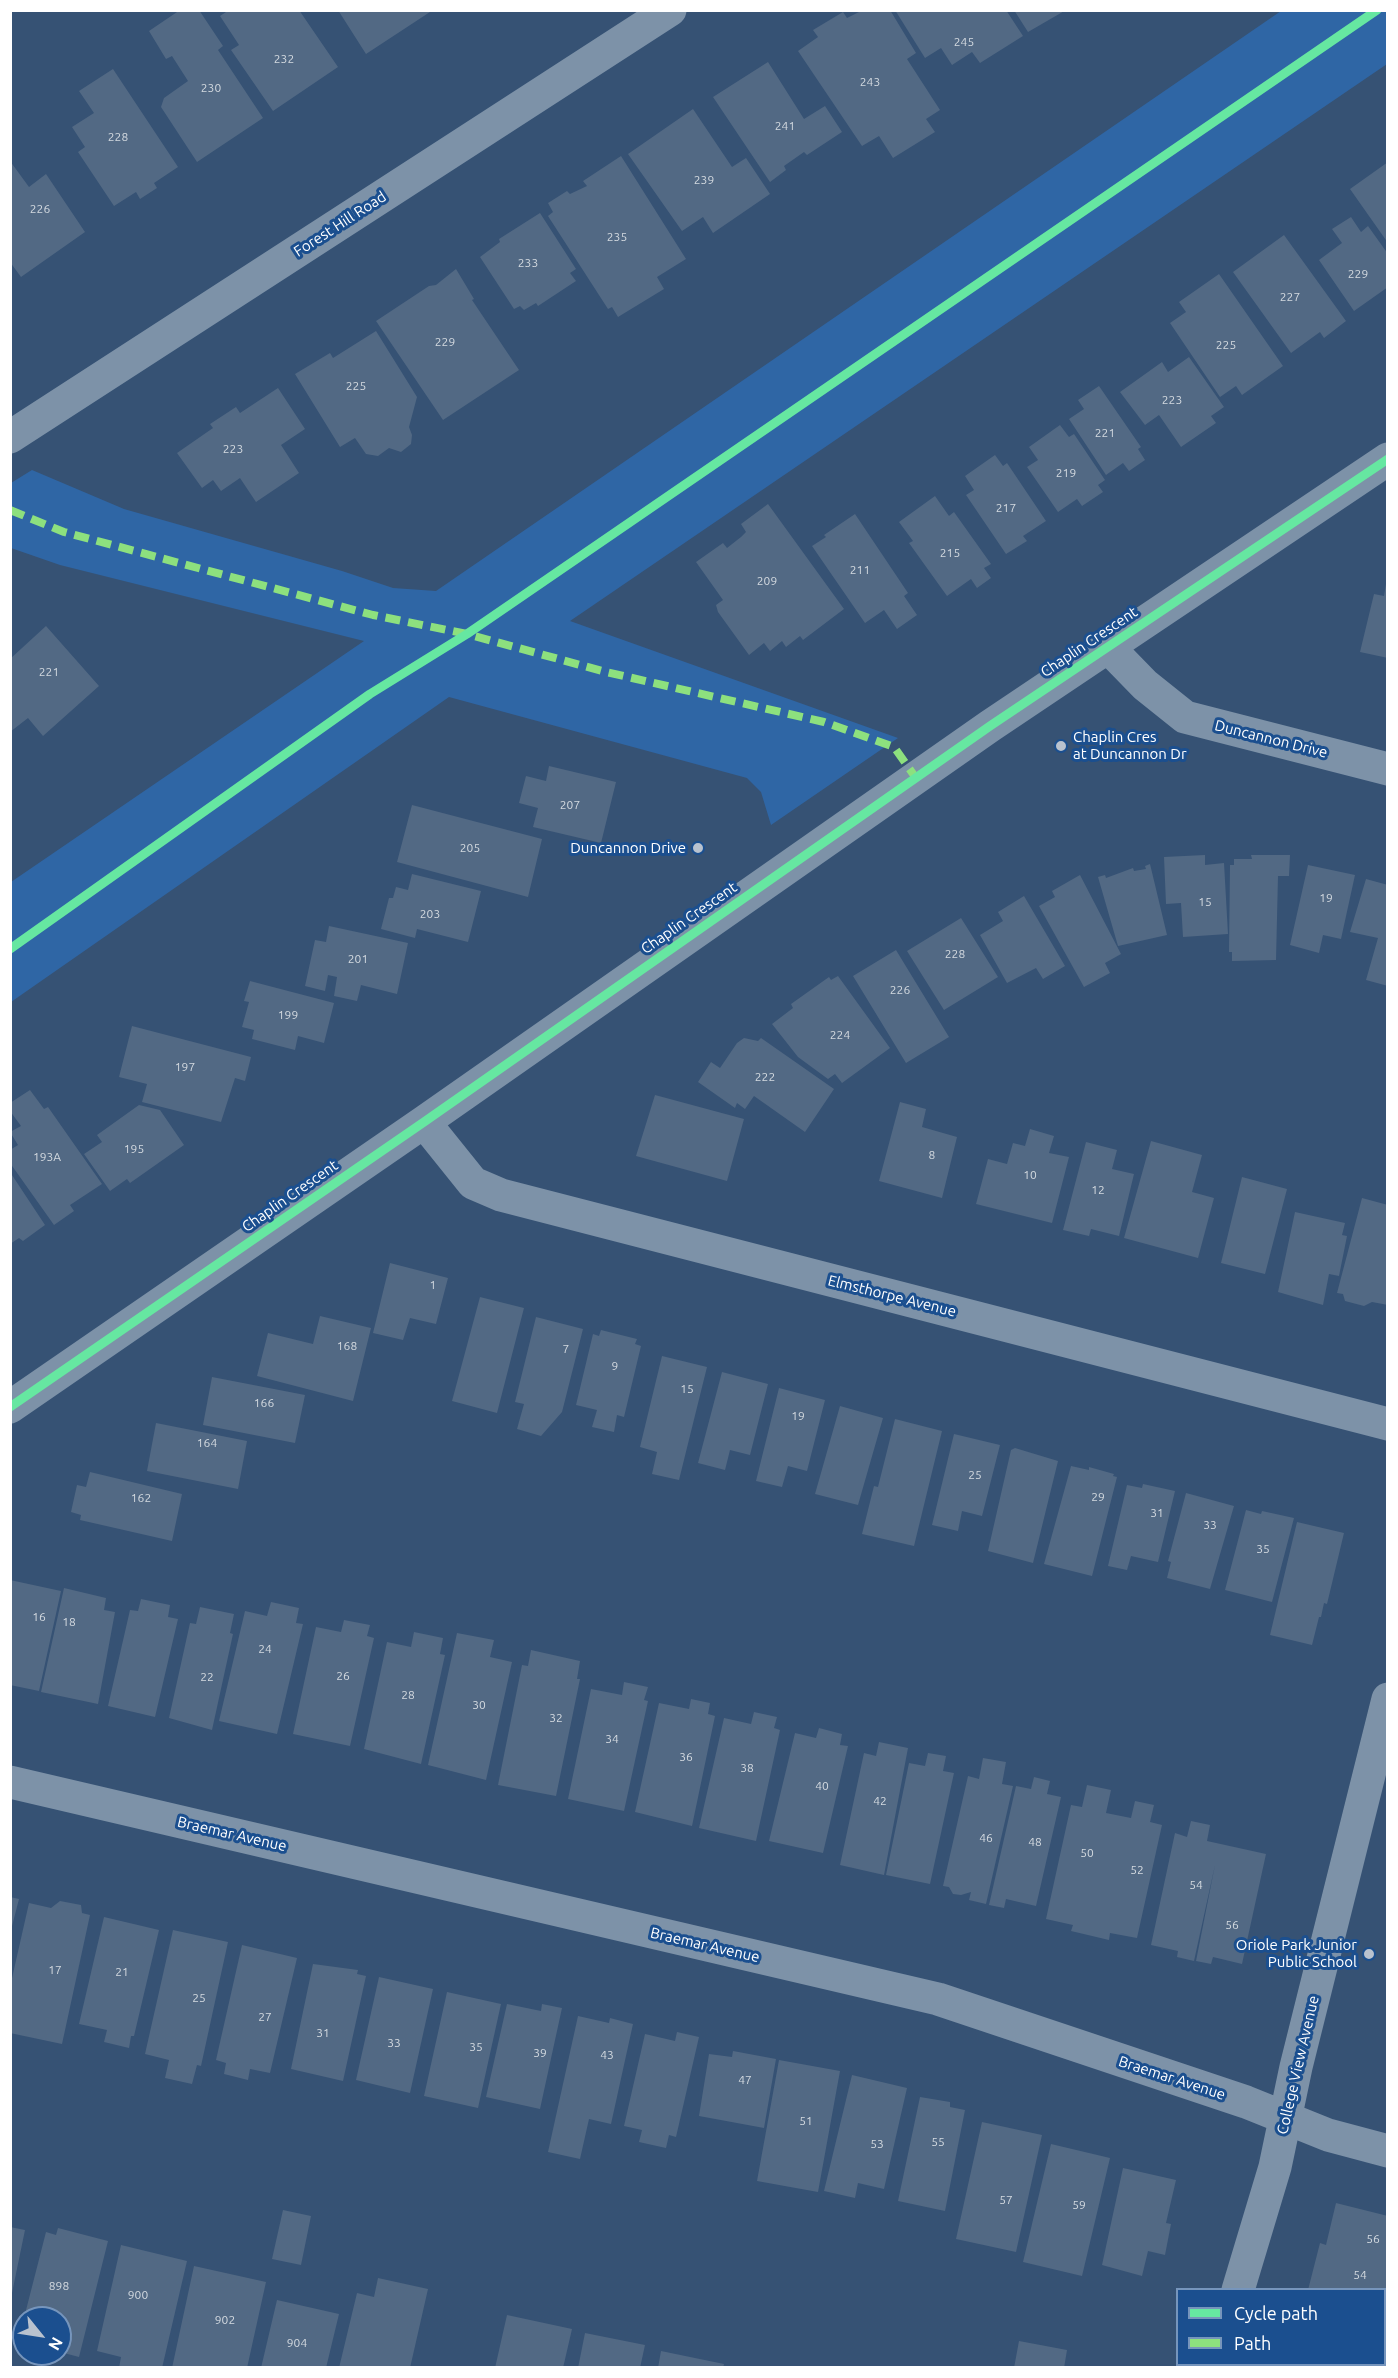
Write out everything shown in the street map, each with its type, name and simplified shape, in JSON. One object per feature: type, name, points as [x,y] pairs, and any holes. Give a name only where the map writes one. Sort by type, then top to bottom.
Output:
[{"type":"street","name":"Forest Hill Road","points":[[10,437],[670,10]]},
{"type":"street","name":"Chaplin Crescent","points":[[10,1407],[424,1122],[990,726],[1388,459]]},
{"type":"street","name":"Duncannon Drive","points":[[1108,647],[1145,685],[1185,717],[1388,769]]},
{"type":"street","name":"Elmsthorpe Avenue","points":[[424,1122],[474,1183],[501,1196],[1388,1424]]},
{"type":"street","name":"College View Avenue","points":[[1238,2288],[1275,2167],[1296,2067],[1388,1699]]},
{"type":"street","name":"Braemar Avenue","points":[[10,1782],[938,1999],[1286,2118],[1328,2135],[1388,2151]]},
{"type":"shaded area","points":[[1281,11],[1387,11],[1387,64],[570,621],[898,738],[771,825],[761,792],[747,778],[449,697],[11,1002],[11,882],[364,641],[60,565],[11,548],[11,483],[32,470],[124,509],[342,571],[393,588],[436,591]]},
{"type":"building","points":[[180,10],[199,10],[223,46],[218,50],[263,118],[197,162],[161,107],[164,98],[188,81],[172,56],[166,59],[149,31]]},
{"type":"building","points":[[229,10],[299,10],[338,67],[273,111],[231,50],[239,45],[220,16]]},
{"type":"building","points":[[338,10],[429,10],[430,12],[366,54]]},
{"type":"building","points":[[863,10],[890,10],[916,53],[907,59],[940,110],[926,119],[935,132],[893,158],[879,136],[862,146],[798,51],[818,37],[813,30],[843,12],[847,18]]},
{"type":"building","points":[[895,10],[1006,10],[1023,36],[980,63],[972,52],[952,65],[941,48],[925,58]]},
{"type":"building","points":[[1014,10],[1066,10],[1028,32]]},
{"type":"building","points":[[768,62],[804,119],[825,106],[842,132],[807,155],[804,152],[784,166],[786,170],[770,182],[713,97]]},
{"type":"building","points":[[113,69],[178,167],[154,183],[157,188],[140,199],[136,192],[114,206],[78,152],[85,147],[72,127],[94,113],[79,91]]},
{"type":"building","points":[[693,109],[732,167],[746,158],[770,194],[713,233],[703,217],[682,231],[628,154]]},
{"type":"building","points":[[621,156],[686,259],[657,277],[664,289],[618,317],[612,307],[608,309],[548,216],[553,212],[548,203],[567,191],[570,194],[587,186],[583,181]]},
{"type":"building","points":[[10,161],[29,187],[46,174],[85,232],[21,277],[10,262]]},
{"type":"building","points":[[1388,162],[1388,243],[1350,189]]},
{"type":"building","points":[[540,213],[576,269],[570,273],[576,281],[538,306],[536,303],[524,310],[520,306],[514,309],[480,257],[500,242],[499,239]]},
{"type":"building","points":[[1351,217],[1361,232],[1368,226],[1388,254],[1388,287],[1354,311],[1319,260],[1342,243],[1332,229]]},
{"type":"building","points":[[1284,235],[1346,321],[1324,338],[1320,332],[1291,353],[1233,272]]},
{"type":"building","points":[[456,269],[474,299],[472,300],[519,370],[443,420],[376,321],[429,286],[436,285]]},
{"type":"building","points":[[1219,274],[1283,366],[1242,395],[1236,386],[1220,397],[1170,323],[1186,312],[1179,302]]},
{"type":"building","points":[[376,331],[417,397],[409,427],[412,435],[411,444],[401,452],[389,448],[378,456],[366,454],[355,438],[340,447],[295,374],[330,353],[333,358]]},
{"type":"building","points":[[1189,357],[1224,407],[1211,416],[1216,423],[1181,447],[1159,415],[1145,425],[1120,392],[1162,362],[1168,372]]},
{"type":"building","points":[[1099,386],[1141,447],[1138,449],[1145,460],[1129,471],[1123,463],[1106,475],[1069,419],[1084,409],[1078,400]]},
{"type":"building","points":[[278,388],[305,429],[281,445],[299,473],[256,502],[240,478],[221,491],[213,480],[202,488],[177,453],[213,428],[210,424],[236,407],[240,413]]},
{"type":"building","points":[[1060,425],[1069,437],[1074,434],[1105,480],[1098,485],[1103,492],[1082,506],[1077,499],[1058,512],[1027,467],[1038,460],[1029,447]]},
{"type":"building","points":[[995,455],[1003,466],[1007,463],[1046,521],[1023,536],[1027,541],[1006,554],[966,495],[974,490],[965,476]]},
{"type":"building","points":[[935,496],[949,516],[954,512],[991,564],[984,568],[991,578],[977,588],[971,579],[947,596],[909,543],[913,541],[899,522]]},
{"type":"building","points":[[768,504],[844,609],[803,640],[800,636],[786,647],[782,641],[770,651],[764,643],[749,655],[718,612],[716,605],[723,600],[696,562],[723,543],[727,548],[741,537],[746,532],[741,524]]},
{"type":"building","points":[[855,514],[908,593],[904,596],[917,615],[897,629],[884,610],[865,623],[812,546]]},
{"type":"building","points":[[1386,584],[1388,584],[1388,658],[1360,652],[1374,594],[1384,596]]},
{"type":"building","points":[[46,626],[99,686],[43,736],[28,718],[10,732],[10,659]]},
{"type":"building","points":[[549,766],[616,782],[601,843],[533,827],[538,808],[519,803],[526,776],[546,781]]},
{"type":"building","points":[[412,805],[542,839],[528,897],[397,862]]},
{"type":"building","points":[[1205,855],[1205,865],[1224,863],[1228,934],[1183,937],[1181,903],[1166,904],[1164,857]]},
{"type":"building","points":[[1251,855],[1290,855],[1289,876],[1278,876],[1276,960],[1232,961],[1232,952],[1229,952],[1230,865],[1234,865],[1234,859],[1252,859]]},
{"type":"building","points":[[1150,864],[1167,935],[1118,946],[1098,877],[1105,875],[1106,878],[1133,868],[1134,871],[1146,869],[1145,866]]},
{"type":"building","points":[[1308,865],[1355,875],[1341,939],[1323,935],[1319,953],[1290,945]]},
{"type":"building","points":[[412,874],[481,891],[468,942],[417,929],[415,938],[381,929],[389,898],[393,898],[396,887],[408,890]]},
{"type":"building","points":[[1080,875],[1121,954],[1105,963],[1110,973],[1084,987],[1039,906],[1055,897],[1052,891]]},
{"type":"building","points":[[1366,879],[1388,885],[1388,986],[1366,980],[1378,938],[1350,932]]},
{"type":"building","points":[[1024,896],[1065,966],[1043,979],[1036,968],[1007,983],[980,935],[1003,921],[998,912]]},
{"type":"building","points":[[961,918],[998,977],[944,1010],[907,951]]},
{"type":"building","points":[[329,926],[408,943],[397,994],[361,985],[357,1001],[334,996],[337,977],[328,975],[325,991],[305,986],[315,940],[326,942]]},
{"type":"building","points":[[896,950],[949,1037],[906,1063],[853,976]]},
{"type":"building","points":[[838,976],[890,1048],[842,1083],[835,1074],[828,1079],[798,1057],[772,1024],[793,1008],[791,1004],[829,977],[831,980]]},
{"type":"building","points":[[250,981],[334,1003],[324,1043],[298,1036],[295,1050],[252,1039],[254,1030],[242,1027],[249,1002],[244,1001]]},
{"type":"building","points":[[132,1026],[251,1057],[245,1081],[235,1078],[221,1122],[142,1102],[147,1084],[119,1077]]},
{"type":"building","points":[[744,1038],[758,1041],[761,1038],[834,1089],[805,1132],[754,1096],[745,1109],[737,1103],[735,1108],[698,1082],[711,1062],[720,1068],[737,1043]]},
{"type":"building","points":[[30,1090],[44,1109],[48,1107],[102,1184],[70,1205],[74,1211],[54,1225],[10,1163],[10,1150],[18,1145],[10,1132],[21,1126],[10,1111],[10,1103]]},
{"type":"building","points":[[655,1095],[744,1119],[727,1181],[636,1156]]},
{"type":"building","points":[[900,1102],[926,1109],[922,1127],[957,1137],[942,1198],[879,1181]]},
{"type":"building","points":[[139,1105],[160,1110],[184,1145],[130,1183],[127,1179],[110,1191],[84,1154],[102,1142],[97,1135]]},
{"type":"building","points":[[1030,1129],[1054,1136],[1049,1153],[1069,1157],[1052,1223],[976,1204],[988,1159],[1007,1164],[1013,1143],[1025,1146]]},
{"type":"building","points":[[1151,1141],[1202,1155],[1192,1192],[1214,1198],[1198,1258],[1124,1238]]},
{"type":"building","points":[[1086,1142],[1117,1150],[1112,1169],[1134,1174],[1119,1236],[1091,1229],[1089,1236],[1063,1230]]},
{"type":"building","points":[[10,1172],[45,1225],[23,1241],[19,1238],[10,1244]]},
{"type":"building","points":[[1242,1177],[1287,1189],[1265,1274],[1221,1263]]},
{"type":"building","points":[[1362,1198],[1388,1205],[1388,1305],[1372,1302],[1364,1306],[1345,1301],[1343,1294],[1337,1293]]},
{"type":"building","points":[[1295,1212],[1345,1223],[1342,1235],[1347,1236],[1339,1276],[1329,1274],[1323,1305],[1278,1292]]},
{"type":"building","points":[[390,1263],[448,1278],[436,1324],[410,1318],[403,1340],[373,1333]]},
{"type":"building","points":[[480,1297],[524,1308],[497,1413],[452,1401]]},
{"type":"building","points":[[320,1316],[371,1328],[353,1401],[257,1376],[268,1333],[313,1344]]},
{"type":"building","points":[[536,1317],[583,1329],[562,1412],[541,1436],[517,1429],[524,1404],[515,1402]]},
{"type":"building","points":[[601,1330],[637,1339],[635,1344],[641,1346],[624,1417],[617,1415],[614,1432],[592,1427],[597,1410],[576,1405],[593,1334],[599,1336]]},
{"type":"building","points":[[662,1356],[707,1367],[679,1480],[652,1474],[657,1452],[640,1447]]},
{"type":"building","points":[[722,1372],[768,1384],[750,1455],[730,1450],[725,1470],[698,1463]]},
{"type":"building","points":[[212,1377],[305,1395],[295,1443],[203,1425]]},
{"type":"building","points":[[779,1388],[825,1400],[807,1471],[788,1466],[782,1487],[756,1481]]},
{"type":"building","points":[[840,1406],[883,1418],[858,1505],[815,1494]]},
{"type":"building","points":[[895,1419],[942,1431],[914,1546],[862,1534],[874,1486],[878,1487]]},
{"type":"building","points":[[156,1423],[247,1441],[238,1489],[147,1471]]},
{"type":"building","points":[[954,1434],[1000,1445],[982,1516],[962,1511],[958,1531],[932,1525]]},
{"type":"building","points":[[1015,1448],[1058,1461],[1033,1563],[988,1551],[1011,1450]]},
{"type":"building","points":[[1071,1466],[1089,1470],[1089,1467],[1114,1474],[1113,1476],[1117,1477],[1092,1576],[1044,1564]]},
{"type":"building","points":[[90,1472],[182,1494],[172,1541],[80,1520],[81,1515],[71,1512],[77,1485],[86,1487]]},
{"type":"building","points":[[1143,1484],[1175,1491],[1158,1562],[1131,1556],[1127,1570],[1108,1566],[1127,1485],[1142,1488]]},
{"type":"building","points":[[1186,1493],[1234,1506],[1210,1589],[1167,1578],[1171,1562],[1168,1561]]},
{"type":"building","points":[[1246,1510],[1294,1518],[1272,1602],[1225,1590]]},
{"type":"building","points":[[1297,1522],[1344,1533],[1327,1604],[1324,1603],[1312,1645],[1270,1635]]},
{"type":"building","points":[[10,1580],[61,1591],[39,1691],[10,1685]]},
{"type":"building","points":[[64,1588],[106,1598],[104,1610],[115,1612],[98,1704],[41,1692]]},
{"type":"building","points":[[141,1599],[170,1605],[168,1617],[178,1619],[155,1717],[108,1706],[130,1610],[138,1611]]},
{"type":"building","points":[[271,1602],[299,1608],[296,1623],[303,1624],[277,1734],[219,1721],[245,1611],[267,1616]]},
{"type":"building","points":[[200,1607],[234,1614],[230,1633],[233,1634],[212,1730],[169,1718],[190,1623],[196,1624]]},
{"type":"building","points":[[344,1620],[370,1625],[367,1636],[374,1638],[350,1746],[293,1734],[316,1627],[341,1632]]},
{"type":"building","points":[[414,1632],[443,1638],[440,1654],[445,1655],[421,1764],[364,1749],[387,1642],[411,1647]]},
{"type":"building","points":[[457,1633],[494,1640],[490,1657],[512,1662],[486,1780],[428,1765]]},
{"type":"building","points":[[531,1650],[580,1661],[577,1679],[580,1679],[556,1796],[498,1785],[522,1665],[528,1666]]},
{"type":"building","points":[[624,1682],[648,1687],[644,1700],[648,1701],[624,1811],[568,1799],[591,1689],[622,1695]]},
{"type":"building","points":[[691,1699],[710,1703],[708,1714],[715,1716],[692,1826],[635,1812],[659,1703],[689,1709]]},
{"type":"building","points":[[754,1712],[777,1717],[774,1728],[780,1730],[756,1841],[699,1828],[724,1718],[751,1724]]},
{"type":"building","points":[[819,1728],[842,1734],[840,1745],[848,1746],[823,1853],[769,1841],[795,1733],[816,1738]]},
{"type":"building","points":[[879,1742],[908,1748],[884,1875],[840,1865],[864,1753],[876,1756]]},
{"type":"building","points":[[928,1753],[946,1756],[943,1771],[954,1773],[930,1884],[886,1875],[909,1763],[925,1766]]},
{"type":"building","points":[[983,1758],[1006,1762],[1002,1784],[1013,1786],[986,1904],[969,1900],[971,1892],[961,1895],[953,1894],[949,1887],[943,1886],[968,1776],[979,1779]]},
{"type":"building","points":[[1034,1777],[1050,1781],[1047,1794],[1061,1797],[1036,1906],[1006,1899],[1004,1908],[989,1905],[1016,1786],[1031,1789]]},
{"type":"building","points":[[1087,1785],[1111,1790],[1106,1813],[1131,1818],[1135,1801],[1154,1805],[1150,1822],[1162,1825],[1137,1938],[1110,1933],[1109,1940],[1071,1931],[1073,1925],[1046,1919],[1071,1805],[1082,1807]]},
{"type":"building","points":[[1191,1821],[1210,1825],[1207,1841],[1266,1854],[1242,1964],[1213,1957],[1211,1964],[1196,1961],[1215,1865],[1194,1961],[1177,1957],[1178,1951],[1151,1945],[1175,1833],[1187,1837]]},
{"type":"building","points":[[10,1897],[19,1899],[11,1930],[10,1930]]},
{"type":"building","points":[[60,1901],[81,1905],[82,1913],[90,1915],[62,2044],[10,2033],[10,1987],[29,1903],[51,1908]]},
{"type":"building","points":[[104,1917],[159,1930],[134,2036],[131,2036],[129,2048],[104,2042],[107,2030],[79,2024]]},
{"type":"building","points":[[173,1930],[228,1942],[201,2066],[197,2065],[192,2084],[165,2078],[169,2060],[145,2054]]},
{"type":"building","points":[[242,1945],[297,1958],[270,2073],[250,2069],[248,2080],[224,2074],[226,2063],[216,2060]]},
{"type":"building","points":[[313,1964],[358,1970],[357,1974],[366,1976],[343,2081],[291,2069]]},
{"type":"building","points":[[379,1977],[433,1989],[410,2093],[356,2080]]},
{"type":"building","points":[[447,1992],[501,2004],[478,2108],[424,2096]]},
{"type":"building","points":[[507,2004],[541,2011],[542,2004],[562,2008],[540,2109],[486,2097]]},
{"type":"building","points":[[578,2016],[609,2023],[610,2018],[633,2024],[611,2124],[589,2119],[580,2159],[548,2152]]},
{"type":"building","points":[[677,2032],[699,2037],[676,2137],[669,2135],[666,2148],[639,2142],[642,2130],[624,2126],[645,2034],[675,2041]]},
{"type":"building","points":[[733,2051],[776,2059],[764,2128],[699,2116],[709,2054],[732,2057]]},
{"type":"building","points":[[779,2060],[840,2071],[818,2192],[757,2181]]},
{"type":"building","points":[[852,2075],[907,2088],[884,2189],[858,2183],[855,2198],[824,2191]]},
{"type":"building","points":[[920,2097],[950,2102],[950,2107],[965,2110],[945,2211],[898,2201]]},
{"type":"building","points":[[982,2122],[1042,2135],[1016,2252],[956,2239]]},
{"type":"building","points":[[1051,2144],[1110,2158],[1082,2276],[1023,2262]]},
{"type":"building","points":[[1123,2168],[1176,2180],[1166,2223],[1171,2224],[1165,2255],[1148,2251],[1142,2276],[1102,2265]]},
{"type":"building","points":[[1336,2203],[1388,2216],[1388,2312],[1386,2312],[1386,2288],[1309,2288],[1320,2243],[1326,2245]]},
{"type":"building","points":[[283,2210],[311,2216],[301,2265],[272,2259]]},
{"type":"building","points":[[10,2227],[25,2230],[12,2293],[10,2293]]},
{"type":"building","points":[[58,2228],[108,2241],[79,2357],[72,2355],[72,2306],[27,2306],[46,2232],[56,2235]]},
{"type":"building","points":[[121,2245],[187,2261],[162,2368],[119,2368],[121,2357],[97,2351]]},
{"type":"building","points":[[194,2266],[266,2282],[247,2368],[172,2368]]},
{"type":"building","points":[[378,2278],[428,2289],[410,2368],[339,2368],[357,2293],[374,2297]]},
{"type":"building","points":[[277,2300],[339,2314],[326,2368],[261,2368]]},
{"type":"building","points":[[507,2315],[572,2329],[563,2368],[495,2368]]},
{"type":"building","points":[[1386,2326],[1388,2326],[1388,2368],[1287,2368],[1288,2366],[1386,2366]]},
{"type":"building","points":[[585,2333],[645,2345],[640,2368],[578,2368]]},
{"type":"building","points":[[1019,2341],[1067,2350],[1064,2368],[1014,2368]]},
{"type":"building","points":[[661,2351],[724,2364],[723,2368],[658,2368]]},
{"type":"marked path","points":[[10,510],[64,532],[373,615],[467,634],[606,672],[824,722],[894,747],[916,778]]},
{"type":"cycle path","points":[[10,949],[370,694],[467,634],[1377,10]]},
{"type":"cycle path","points":[[10,1407],[424,1122],[990,726],[1388,459]]},
{"type":"place","name":"Chaplin Cres at Duncannon Dr","points":[[1061,746]]},
{"type":"place","name":"Duncannon Drive","points":[[698,848]]},
{"type":"place","name":"Oriole Park Junior Public School","points":[[1369,1954]]}]
